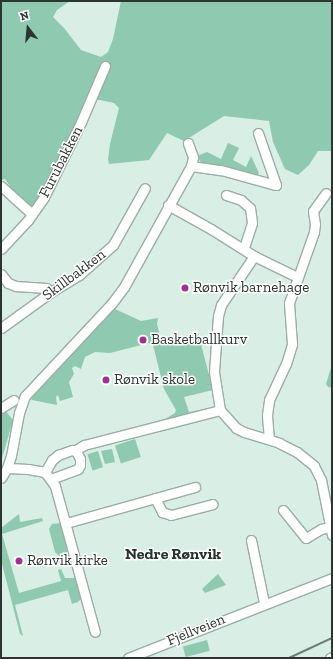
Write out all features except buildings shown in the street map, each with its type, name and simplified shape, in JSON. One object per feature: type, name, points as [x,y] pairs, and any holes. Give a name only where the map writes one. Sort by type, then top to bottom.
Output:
[{"type":"street","name":"Furubakken","points":[[1,249],[32,214],[44,197],[57,173],[105,66]]},
{"type":"street","points":[[191,166],[221,170],[276,185],[258,133]]},
{"type":"street","points":[[1,478],[7,468],[19,413],[25,396],[112,303],[137,267],[168,205],[191,166],[193,157],[188,144]]},
{"type":"street","points":[[1,186],[32,214]]},
{"type":"street","name":"Skillbakken","points":[[1,328],[51,292],[79,275],[113,245],[145,188]]},
{"type":"street","points":[[269,438],[267,408],[273,390],[286,364],[292,344],[289,303],[314,232],[315,224],[313,212],[326,193]]},
{"type":"street","points":[[226,195],[241,200],[250,208],[252,223],[244,248]]},
{"type":"street","points":[[168,205],[244,248],[254,256],[297,277]]},
{"type":"street","points":[[254,256],[221,305],[218,316],[214,372],[220,410],[236,428],[244,432],[269,438],[297,452],[314,466],[321,480],[331,525],[306,538],[283,510]]},
{"type":"street","points":[[1,274],[8,283],[16,286],[46,288],[51,292]]},
{"type":"street","points":[[1,408],[14,400]]},
{"type":"street","points":[[95,632],[58,494],[48,476],[52,460],[66,452],[74,451],[84,445],[220,410]]},
{"type":"street","points":[[7,468],[28,469],[48,476],[78,469],[80,459],[79,455],[74,451]]},
{"type":"street","points":[[66,523],[195,487]]},
{"type":"street","points":[[155,498],[162,512],[170,515],[213,504]]},
{"type":"street","points":[[251,540],[264,603]]},
{"type":"street","name":"Fjellveien","points":[[128,658],[141,655],[264,603],[332,578]]},
{"type":"green space","points":[[1,1],[70,1],[57,10],[53,17],[64,28],[81,50],[101,57],[108,52],[113,39],[121,1],[332,1],[332,151],[318,151],[309,165],[298,175],[285,169],[273,142],[269,121],[224,116],[184,141],[167,133],[149,160],[109,164],[108,159],[110,144],[119,108],[114,103],[95,99],[34,206],[30,206],[15,193],[5,179],[1,180]]},
{"type":"green space","points":[[228,143],[239,148],[233,160],[246,167],[251,156],[259,173],[256,178],[201,163],[197,156],[207,152],[221,159]]},
{"type":"green space","points":[[115,309],[141,321],[158,318],[157,324],[161,341],[198,333],[213,390],[184,397],[189,412],[210,408],[210,411],[157,424],[175,413],[176,410],[164,389],[153,345],[149,343],[110,353],[95,352],[85,357],[81,369],[75,366],[72,368],[74,374],[69,382],[73,397],[60,401],[58,395],[56,397],[57,405],[32,400],[30,397],[45,378]]},
{"type":"green space","points":[[332,352],[332,388],[328,387],[326,384],[331,368]]},
{"type":"green space","points":[[4,409],[13,420],[1,462],[1,411]]},
{"type":"green space","points":[[135,439],[141,457],[121,464],[115,445]]},
{"type":"green space","points":[[112,449],[115,462],[105,464],[101,451]]},
{"type":"green space","points":[[98,451],[103,467],[92,470],[87,454]]},
{"type":"green space","points":[[19,514],[20,522],[42,518],[43,521],[2,534],[19,593],[61,581],[58,570],[61,569],[65,578],[76,578],[82,598],[78,602],[72,604],[68,590],[15,605],[23,636],[20,634],[1,560],[1,528]]},
{"type":"green space","points":[[61,523],[71,554],[64,561],[55,552],[49,529],[52,524]]},
{"type":"green space","points":[[218,574],[226,585],[205,593],[202,589]]},
{"type":"green space","points":[[207,640],[210,651],[186,657],[183,646]]},
{"type":"railway","points":[[289,658],[332,638]]},
{"type":"place","name":"Rønvik barnehage","points":[[185,288]]},
{"type":"place","name":"Basketballkurv","points":[[143,340]]},
{"type":"place","name":"Rønvik skole","points":[[106,380]]},
{"type":"place","name":"Rønvik kirke","points":[[19,561]]},
{"type":"district","name":"Nedre Rønvik","points":[[173,554]]}]
